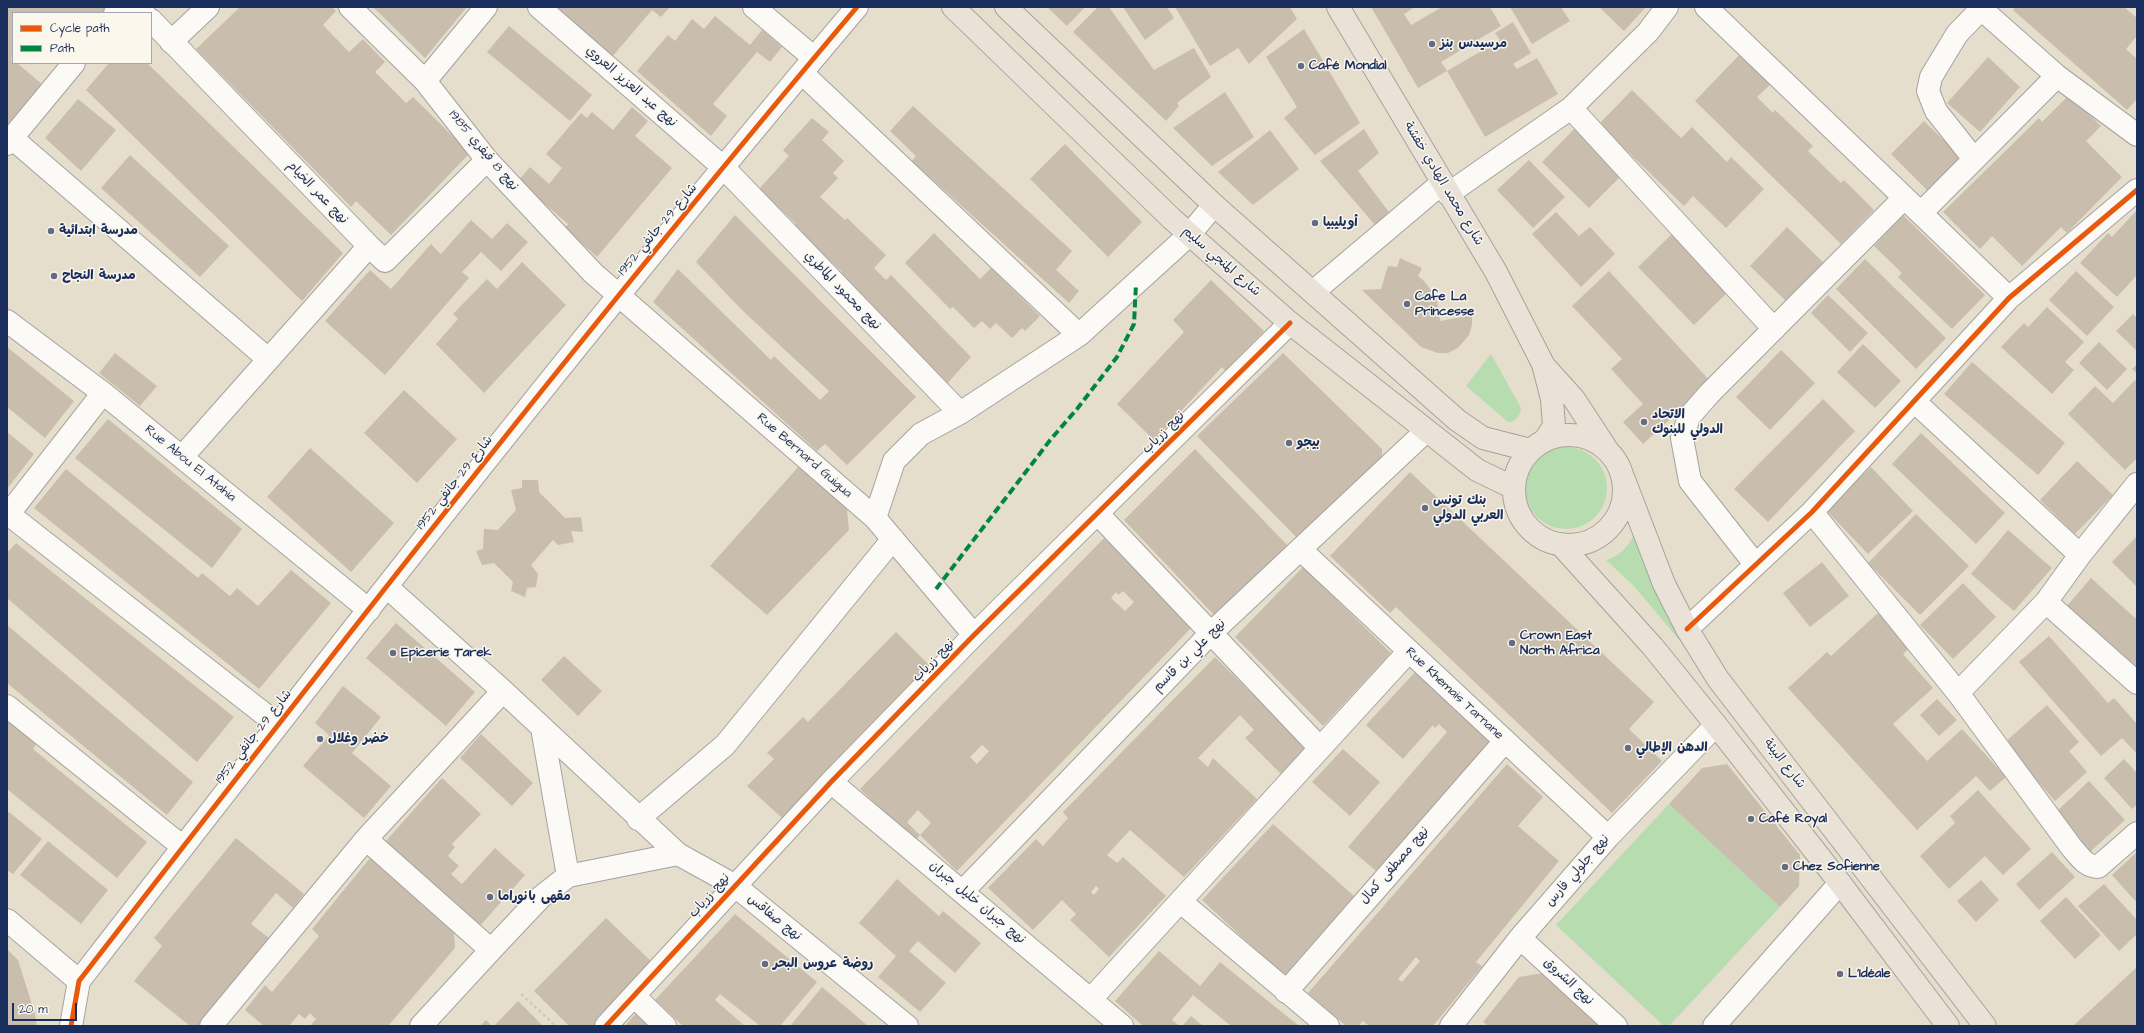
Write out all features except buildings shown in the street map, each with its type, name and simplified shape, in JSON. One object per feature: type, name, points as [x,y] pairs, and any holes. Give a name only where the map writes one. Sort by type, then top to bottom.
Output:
[{"type":"main road","name":"شارع المنجي سليم","points":[[953,7],[1189,235],[1290,323],[1477,470],[1514,488]]},
{"type":"main road","points":[[1006,7],[1214,205],[1457,420],[1484,438],[1538,445],[1562,435],[1580,436],[1596,442],[1610,453]]},
{"type":"main road","name":"شارع محمد الهادي خفشة","points":[[1338,7],[1496,272],[1543,364]]},
{"type":"main road","points":[[1543,364],[1574,399],[1610,453],[1623,477],[1624,499],[1616,519],[1602,534],[1583,544],[1561,545],[1542,538],[1526,526],[1516,508],[1514,488],[1516,474],[1522,461],[1554,426],[1552,399],[1543,364]]},
{"type":"main road","name":"شارع البيئة","points":[[1623,477],[1658,570],[1687,629],[1723,685],[1986,1026]]},
{"type":"main road","points":[[1561,545],[1653,647],[1716,725],[1840,883],[1944,1024]]},
{"type":"street","points":[[171,42],[208,7]]},
{"type":"street","name":"نهج 8 فيفري 1985","points":[[350,7],[425,81],[487,160],[593,273],[618,294]]},
{"type":"street","points":[[425,81],[486,7]]},
{"type":"street","name":"نهج عبد العزيز العروي","points":[[539,7],[724,168]]},
{"type":"street","points":[[754,7],[808,65],[1079,335]]},
{"type":"street","name":"شارع 29 جانفي 1952","points":[[80,981],[277,724],[388,587],[618,294],[857,7]]},
{"type":"street","points":[[1313,292],[1445,188],[1571,108],[1648,32],[1667,7]]},
{"type":"street","points":[[1706,7],[1903,199],[1921,213],[2009,298]]},
{"type":"street","points":[[1974,159],[1936,111],[1928,91],[1931,77],[1957,34],[1981,8],[2057,76],[2137,135]]},
{"type":"street","name":"نهج عمر الخيام","points":[[152,21],[385,261],[487,160]]},
{"type":"street","points":[[73,64],[10,141],[268,359]]},
{"type":"street","points":[[1921,213],[2057,76]]},
{"type":"street","points":[[1571,108],[1774,328]]},
{"type":"street","name":"نهج محمود الماطري","points":[[724,168],[960,413]]},
{"type":"street","points":[[1687,629],[1812,512],[2009,298],[2137,190]]},
{"type":"street","points":[[1755,564],[1690,481],[1682,438],[1689,417],[1708,394],[1903,199]]},
{"type":"street","points":[[875,518],[894,461],[921,434],[960,413],[1079,335],[1189,235],[1214,205]]},
{"type":"street","points":[[182,457],[369,246]]},
{"type":"street","name":"Rue Bernard Guigua","points":[[618,294],[875,518],[974,635]]},
{"type":"street","name":"Rue Abou El Atahia","points":[[7,321],[103,393],[369,610]]},
{"type":"street","name":"نهج زرياب","points":[[606,1026],[734,885],[831,782],[974,635],[1290,323]]},
{"type":"street","points":[[103,393],[8,514],[277,724]]},
{"type":"street","points":[[1914,401],[2080,555]]},
{"type":"street","name":"نهج علي بن قاسم","points":[[963,891],[1210,634],[1426,431]]},
{"type":"street","points":[[1958,694],[2046,602],[2080,555],[2137,484]]},
{"type":"street","points":[[1812,512],[1958,694],[2072,848],[2090,866],[2098,867],[2137,833]]},
{"type":"street","points":[[1098,514],[1210,634],[1320,748]]},
{"type":"street","points":[[638,820],[725,745],[893,539]]},
{"type":"street","name":"Rue Khemais Tarnane","points":[[1300,550],[1608,837]]},
{"type":"street","name":"نهج صفاقس","points":[[388,587],[503,691],[638,820],[678,854],[734,885],[907,1026]]},
{"type":"street","points":[[2046,602],[2137,684]]},
{"type":"street","points":[[1091,999],[1409,651]]},
{"type":"street","points":[[211,1026],[366,838],[503,691]]},
{"type":"street","points":[[7,706],[183,847]]},
{"type":"street","name":"نهج جلولي فارس","points":[[1451,1026],[1520,938],[1608,837],[1716,725]]},
{"type":"street","points":[[542,728],[568,876]]},
{"type":"street","name":"نهج مصطفى كمال","points":[[1286,992],[1505,741]]},
{"type":"street","name":"نهج جبران خليل جبران","points":[[831,782],[963,891],[1122,1026]]},
{"type":"street","points":[[366,838],[491,950]]},
{"type":"street","points":[[421,1026],[541,897],[568,876],[678,854]]},
{"type":"street","points":[[1714,1026],[1840,883]]},
{"type":"street","points":[[1181,902],[1328,1026]]},
{"type":"street","points":[[7,920],[80,981],[71,1026]]},
{"type":"street","name":"نهج الشروق","points":[[1520,938],[1616,1026]]},
{"type":"street","points":[[634,996],[666,1026]]},
{"type":"path","points":[[522,994],[556,1026]]},
{"type":"green space","points":[[1491,354],[1521,408],[1519,416],[1515,420],[1508,422],[1466,386]]},
{"type":"green space","points":[[1566,447],[1582,450],[1595,459],[1604,472],[1607,488],[1604,504],[1595,517],[1582,526],[1566,529],[1550,526],[1537,517],[1528,504],[1525,488],[1528,472],[1537,459],[1550,450]]},
{"type":"green space","points":[[1634,534],[1697,661],[1633,585],[1606,560],[1619,554],[1629,543]]},
{"type":"green space","points":[[1669,804],[1780,907],[1669,1026],[1664,1026],[1556,925]]},
{"type":"marked path","points":[[936,589],[1051,439],[1077,409],[1117,357],[1134,324],[1136,284]]},
{"type":"cycle path","points":[[71,1026],[79,981],[270,735],[560,368],[757,126],[857,7]]},
{"type":"cycle path","points":[[1687,629],[1812,512],[2009,298],[2137,190]]},
{"type":"cycle path","points":[[606,1026],[831,782],[974,635],[1290,323]]},
{"type":"place","name":"مرسيدس بنز","points":[[1432,44]]},
{"type":"place","name":"Café Mondial","points":[[1301,66]]},
{"type":"place","name":"أويليبيا","points":[[1315,223]]},
{"type":"place","name":"مدرسة ابتدائية","points":[[51,231]]},
{"type":"place","name":"مدرسة النجاح","points":[[54,276]]},
{"type":"place","name":"Cafe La Princesse","points":[[1407,304]]},
{"type":"place","name":"الاتحاد الدولي للبنوك","points":[[1644,422]]},
{"type":"place","name":"بيجو","points":[[1289,443]]},
{"type":"place","name":"بنك تونس العربي الدولي","points":[[1425,508]]},
{"type":"place","name":"Crown East North Africa","points":[[1512,643]]},
{"type":"place","name":"Epicerie Tarek","points":[[393,653]]},
{"type":"place","name":"خضر وغلال","points":[[320,739]]},
{"type":"place","name":"الدهن الإطالي","points":[[1628,748]]},
{"type":"place","name":"Café Royal","points":[[1751,819]]},
{"type":"place","name":"Chez Sofienne","points":[[1785,867]]},
{"type":"place","name":"مقهى بانوراما","points":[[490,897]]},
{"type":"place","name":"روضة عروس البحر","points":[[765,964]]},
{"type":"place","name":"L'Idéale","points":[[1840,974]]}]
